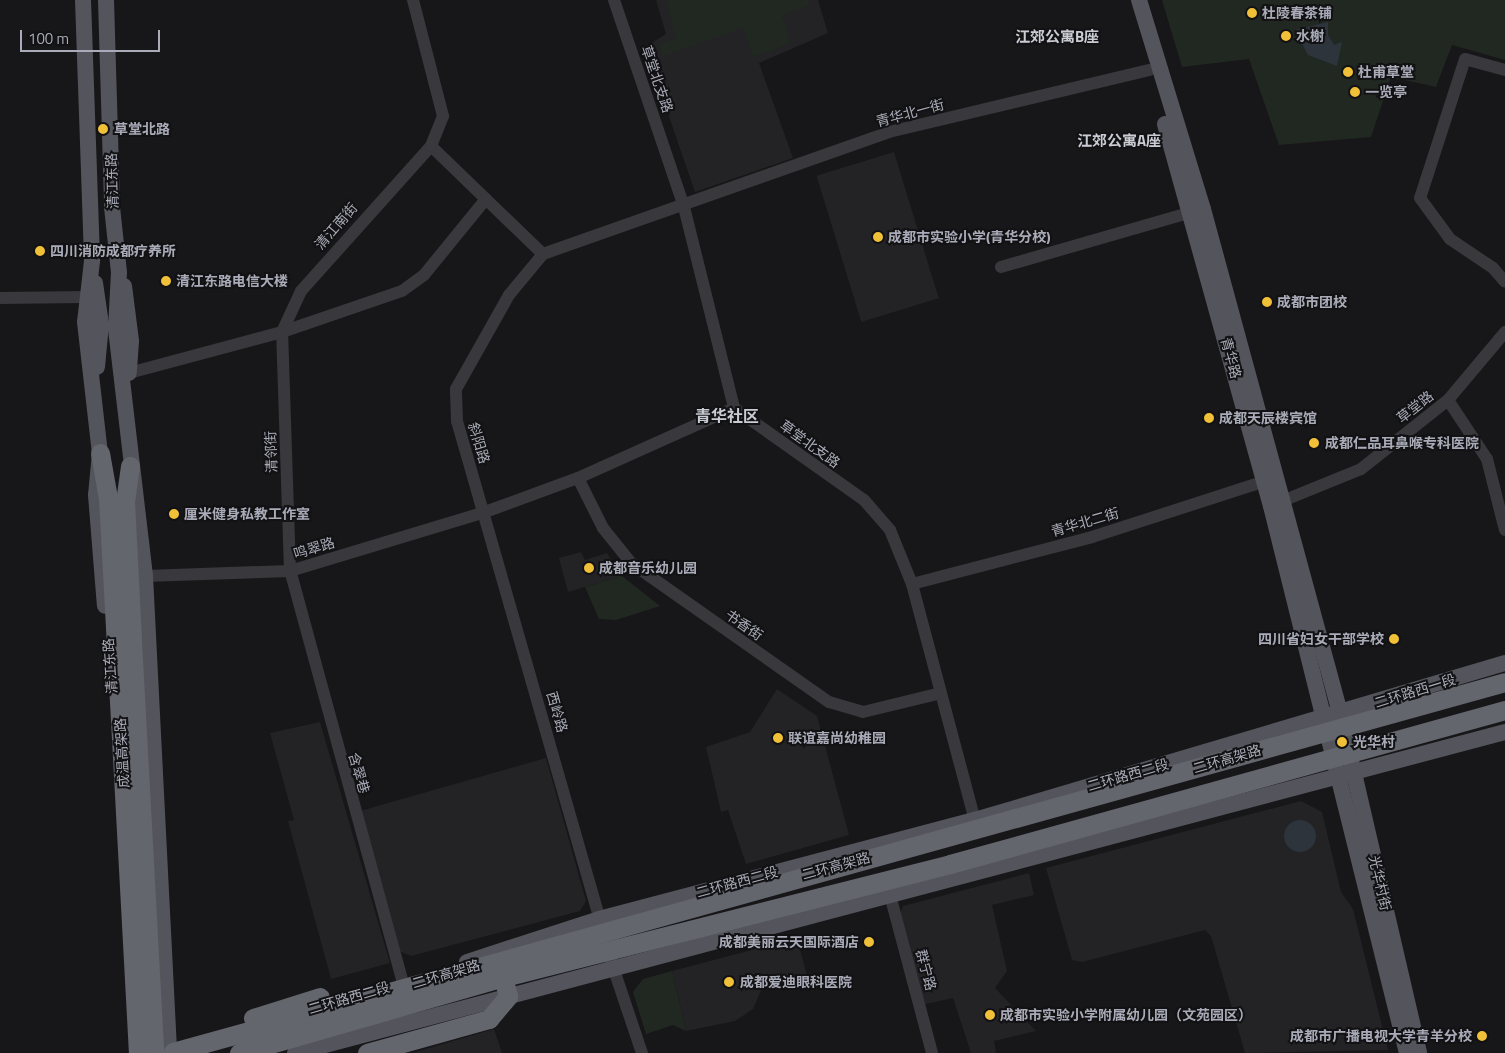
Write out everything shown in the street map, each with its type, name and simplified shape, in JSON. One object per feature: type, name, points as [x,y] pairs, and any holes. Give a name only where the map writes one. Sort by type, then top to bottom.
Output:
[{"type":"highway","name":"成温高架路","points":[[100,453],[108,498],[124,641],[164,1052]]},
{"type":"highway","name":"成温高架路","points":[[130,466],[125,501],[124,641],[138,1053]]},
{"type":"highway","name":"二环高架路","points":[[164,1052],[1505,682]]},
{"type":"highway","name":"二环高架路","points":[[239,1053],[504,976],[950,864],[1505,710]]},
{"type":"highway","points":[[164,1052],[278,1008],[455,960],[482,958],[502,968],[508,996],[489,1019],[367,1053]]},
{"type":"main road","name":"清江东路","points":[[83,0],[92,260],[101,324],[95,399]]},
{"type":"main road","name":"清江东路","points":[[106,0],[112,207],[119,272],[116,330],[126,396],[130,466],[140,506],[145,576],[164,1052]]},
{"type":"main road","name":"青华路","points":[[1128,0],[1197,211],[1264,481],[1277,504]]},
{"type":"main road","name":"青华路","points":[[1139,0],[1277,504],[1332,716]]},
{"type":"main road","name":"清江东路","points":[[92,260],[84,322],[95,399],[100,453],[96,495],[134,1053]]},
{"type":"main road","name":"清江东路","points":[[119,272],[128,298],[129,373],[126,396]]},
{"type":"main road","name":"二环路西一段","points":[[1332,716],[1505,663]]},
{"type":"main road","name":"光华村街","points":[[1332,716],[1419,1053]]},
{"type":"main road","name":"二环路西二段","points":[[164,1052],[403,982],[599,919],[975,820],[1332,716]]},
{"type":"main road","points":[[295,1053],[1347,772],[1505,732]]},
{"type":"main road","name":"光华村街","points":[[1347,772],[1407,1053]]},
{"type":"street","name":"清江南街","points":[[282,332],[301,290],[431,146],[443,116],[413,0]]},
{"type":"street","name":"草堂北支路","points":[[614,0],[684,207],[734,408],[877,513],[898,544],[912,584],[975,820]]},
{"type":"street","points":[[1505,70],[1465,59],[1420,198],[1450,239],[1493,268],[1505,282]]},
{"type":"street","name":"青华北一街","points":[[684,207],[889,132],[1150,70]]},
{"type":"street","points":[[431,146],[543,254],[684,207]]},
{"type":"street","points":[[129,373],[282,332],[402,291],[424,275],[486,199]]},
{"type":"street","points":[[1001,267],[1197,211]]},
{"type":"street","name":"斜阳路","points":[[485,512],[456,421],[456,389],[509,295],[543,254]]},
{"type":"street","points":[[0,298],[87,297]]},
{"type":"street","name":"清邻街","points":[[282,332],[290,571]]},
{"type":"street","name":"草堂路","points":[[1277,504],[1361,469],[1448,400],[1505,332]]},
{"type":"street","points":[[1448,400],[1487,459],[1505,530]]},
{"type":"street","points":[[485,512],[578,478],[734,408]]},
{"type":"street","name":"书香街","points":[[578,478],[602,528],[631,563],[830,702],[863,712],[941,693]]},
{"type":"street","name":"青华北二街","points":[[912,584],[1092,537],[1264,481]]},
{"type":"street","name":"鸣翠路","points":[[145,576],[290,571],[485,512]]},
{"type":"street","name":"西岭路","points":[[485,512],[612,967],[642,1053]]},
{"type":"street","name":"含翠巷","points":[[290,571],[403,982]]},
{"type":"street","name":"群宁路","points":[[890,895],[932,1053]]},
{"type":"shaded area","points":[[656,0],[818,0],[828,33],[759,63],[793,158],[695,192],[645,47],[666,34]]},
{"type":"shaded area","points":[[666,0],[808,0],[810,5],[782,15],[790,43],[753,57],[743,28],[663,56],[659,44],[676,38]]},
{"type":"shaded area","name":"杜甫草堂","points":[[1162,0],[1505,0],[1505,60],[1452,45],[1436,87],[1391,77],[1371,137],[1279,145],[1249,59],[1182,67]]},
{"type":"shaded area","points":[[1328,22],[1328,35],[1334,45],[1342,42],[1337,66],[1308,55],[1295,30]]},
{"type":"shaded area","name":"成都市实验小学(青华分校)","points":[[894,152],[939,298],[861,322],[817,176]]},
{"type":"shaded area","name":"成都音乐幼儿园","points":[[581,552],[585,560],[607,553],[622,576],[568,592],[559,558]]},
{"type":"shaded area","points":[[622,576],[660,606],[616,620],[599,619],[585,587]]},
{"type":"shaded area","points":[[777,689],[817,716],[849,835],[746,864],[728,810],[721,812],[706,747],[750,732]]},
{"type":"shaded area","points":[[320,722],[390,963],[331,979],[288,821],[294,820],[270,733]]},
{"type":"shaded area","points":[[546,758],[586,901],[580,911],[411,956],[399,951],[360,811]]},
{"type":"shaded area","points":[[1301,801],[1322,812],[1341,892],[1353,909],[1388,1050],[1245,1053],[1211,936],[1205,930],[1082,962],[1072,960],[1046,868]]},
{"type":"shaded area","points":[[1300,820],[1306,821],[1311,825],[1315,830],[1315,842],[1311,847],[1306,851],[1300,852],[1294,851],[1289,847],[1285,842],[1284,836],[1285,830],[1289,825],[1294,821]]},
{"type":"shaded area","points":[[1029,873],[1034,895],[992,905],[1007,971],[995,988],[1036,1031],[994,1041],[996,1053],[971,1053],[953,998],[922,1005],[900,914],[903,906]]},
{"type":"shaded area","name":"成都爱迪眼科医院","points":[[797,938],[807,976],[762,988],[753,1009],[735,1021],[686,1031],[672,971]]},
{"type":"shaded area","points":[[672,971],[686,1031],[673,1025],[646,1034],[633,992],[643,979]]},
{"type":"shaded area","points":[[494,1029],[502,1053],[412,1053]]},
{"type":"place","name":"杜陵春茶铺","points":[[1252,13]]},
{"type":"place","name":"水榭","points":[[1286,36]]},
{"type":"place","name":"杜甫草堂","points":[[1348,72]]},
{"type":"place","name":"一览亭","points":[[1355,92]]},
{"type":"place","name":"草堂北路","points":[[103,129]]},
{"type":"place","name":"成都市实验小学(青华分校)","points":[[878,237]]},
{"type":"place","name":"四川消防成都疗养所","points":[[40,251]]},
{"type":"place","name":"清江东路电信大楼","points":[[166,281]]},
{"type":"place","name":"成都市团校","points":[[1267,302]]},
{"type":"place","name":"成都天辰楼宾馆","points":[[1209,418]]},
{"type":"place","name":"成都仁品耳鼻喉专科医院","points":[[1314,443]]},
{"type":"place","name":"厘米健身私教工作室","points":[[174,514]]},
{"type":"place","name":"成都音乐幼儿园","points":[[589,568]]},
{"type":"place","name":"四川省妇女干部学校","points":[[1394,639]]},
{"type":"place","name":"联谊嘉尚幼稚园","points":[[778,738]]},
{"type":"place","name":"光华村","points":[[1342,742]]},
{"type":"place","name":"成都美丽云天国际酒店","points":[[869,942]]},
{"type":"place","name":"成都爱迪眼科医院","points":[[729,982]]},
{"type":"place","name":"成都市实验小学附属幼儿园（文苑园区）","points":[[990,1015]]},
{"type":"place","name":"成都市广播电视大学青羊分校","points":[[1482,1036]]},
{"type":"district","name":"江郊公寓B座","points":[[1057,37]]},
{"type":"district","name":"江郊公寓A座","points":[[1119,141]]},
{"type":"district","name":"青华社区","points":[[727,416]]}]
